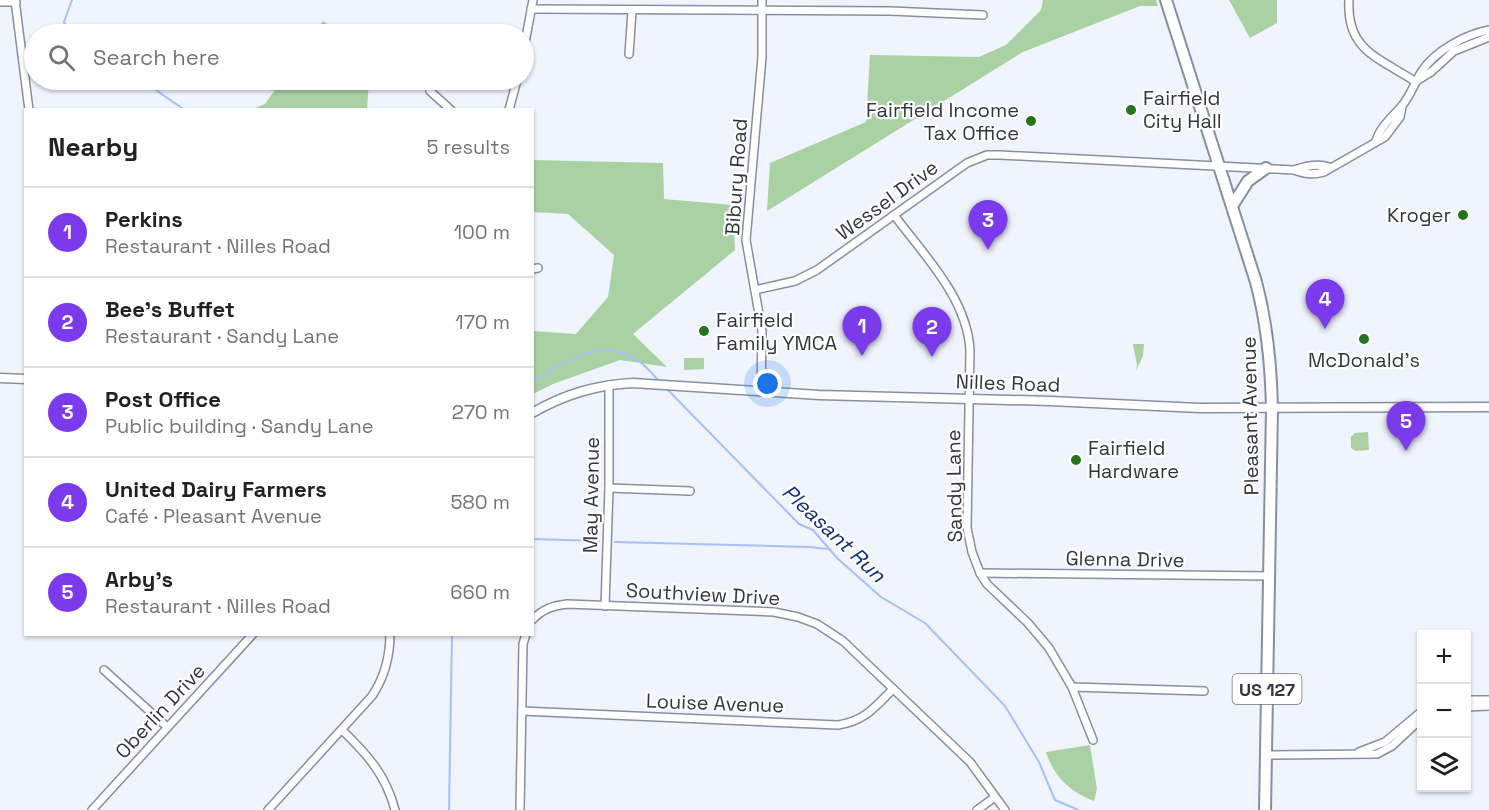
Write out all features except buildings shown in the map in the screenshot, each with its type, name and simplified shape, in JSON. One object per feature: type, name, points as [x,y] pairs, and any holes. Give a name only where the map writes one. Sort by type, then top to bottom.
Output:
[{"type":"main road","name":"Pleasant Avenue","points":[[1166,0],[1220,165],[1263,308],[1270,354],[1272,408],[1265,810]]},
{"type":"main road","points":[[1232,206],[1248,181],[1266,168]]},
{"type":"street","points":[[528,24],[533,0]]},
{"type":"street","name":"Bibury Road","points":[[761,392],[762,331],[746,240],[762,57],[762,0]]},
{"type":"street","points":[[1349,0],[1352,30],[1360,45],[1372,57],[1416,82]]},
{"type":"street","points":[[0,2],[15,1],[24,71]]},
{"type":"street","points":[[531,9],[890,11],[983,15]]},
{"type":"street","points":[[629,54],[632,11]]},
{"type":"street","name":"Wessel Drive","points":[[755,290],[807,276],[967,163],[987,155],[1220,165],[1294,170],[1305,174],[1324,172],[1329,167],[1358,154],[1385,137],[1400,117],[1402,106],[1424,68],[1445,50],[1468,37],[1489,30]]},
{"type":"street","name":"Wessel Drive","points":[[1416,82],[1454,51],[1489,37]]},
{"type":"street","points":[[26,90],[29,108]]},
{"type":"street","points":[[510,108],[514,90]]},
{"type":"street","points":[[430,92],[449,108]]},
{"type":"street","name":"Sandy Lane","points":[[894,216],[948,288],[963,316],[970,343],[967,528],[972,552],[987,584],[1028,623],[1049,648],[1072,687],[1093,740]]},
{"type":"street","points":[[0,378],[24,379]]},
{"type":"street","name":"Nilles Road","points":[[534,412],[569,394],[609,385],[633,383],[761,392],[1134,406],[1489,407]]},
{"type":"street","name":"May Avenue","points":[[605,606],[609,488],[609,385]]},
{"type":"street","points":[[609,488],[690,491]]},
{"type":"street","name":"Glenna Drive","points":[[980,573],[1269,576]]},
{"type":"street","name":"Southview Drive","points":[[535,617],[551,606],[605,606],[774,612],[818,624],[843,641],[970,762],[1005,810]]},
{"type":"street","name":"Oberlin Drive","points":[[92,810],[166,726],[251,636]]},
{"type":"street","points":[[268,810],[342,730],[377,688],[388,658],[390,636]]},
{"type":"street","points":[[520,810],[523,644],[525,636]]},
{"type":"street","points":[[104,670],[166,726]]},
{"type":"street","points":[[1072,687],[1204,691]]},
{"type":"street","name":"Louise Avenue","points":[[522,711],[838,725],[851,723],[866,716],[893,689]]},
{"type":"street","points":[[1471,700],[1489,700]]},
{"type":"street","points":[[1471,707],[1489,706]]},
{"type":"street","points":[[1357,753],[1385,742],[1417,714]]},
{"type":"street","points":[[1266,755],[1357,753],[1368,755],[1385,750],[1417,722]]},
{"type":"street","points":[[342,730],[376,765],[388,787],[395,810]]},
{"type":"street","points":[[977,810],[995,797]]},
{"type":"green space","points":[[1043,0],[1156,0],[1158,6],[1140,6],[1023,52],[767,211],[770,163],[866,122],[870,55],[979,57],[1006,45],[1041,10]]},
{"type":"green space","points":[[1229,0],[1277,0],[1277,23],[1250,38]]},
{"type":"green space","points":[[275,90],[368,90],[367,108],[255,108],[265,104]]},
{"type":"green space","points":[[534,160],[663,163],[664,199],[733,205],[735,250],[633,334],[667,367],[620,360],[553,384],[534,394],[534,331],[576,334],[608,297],[614,255],[568,214],[534,212]]},
{"type":"green space","points":[[1133,344],[1144,344],[1143,356],[1136,371],[1137,365]]},
{"type":"green space","points":[[684,358],[704,358],[704,369],[684,370]]},
{"type":"green space","points":[[1368,432],[1369,450],[1356,451],[1351,448],[1351,437],[1355,433]]},
{"type":"green space","points":[[1090,745],[1097,789],[1094,801],[1070,788],[1058,776],[1046,752]]},
{"type":"waterway","name":"Pleasant Run","points":[[65,24],[72,0]]},
{"type":"waterway","name":"Pleasant Run","points":[[156,90],[182,108]]},
{"type":"waterway","name":"Pleasant Run","points":[[534,381],[571,359],[599,351],[613,351],[626,354],[640,362],[660,382]]},
{"type":"waterway","name":"Pleasant Run","points":[[667,389],[799,524],[813,530],[837,558],[881,597],[925,623],[1005,706],[1039,762],[1055,800],[1078,810]]},
{"type":"waterway","points":[[534,539],[599,541]]},
{"type":"waterway","points":[[615,542],[828,549]]},
{"type":"waterway","points":[[449,810],[452,636]]},
{"type":"place","name":"Fairfield City Hall","points":[[1131,110]]},
{"type":"place","name":"Fairfield Income Tax Office","points":[[1031,121]]},
{"type":"place","name":"Kroger","points":[[1463,215]]},
{"type":"place","name":"Post Office","points":[[988,250]]},
{"type":"place","name":"United Dairy Farmers","points":[[1325,329]]},
{"type":"place","name":"Fairfield Family YMCA","points":[[704,331]]},
{"type":"place","name":"McDonald's","points":[[1364,339]]},
{"type":"place","name":"Perkins","points":[[862,356]]},
{"type":"place","name":"Bee's Buffet","points":[[932,357]]},
{"type":"place","name":"Arby's","points":[[1406,451]]},
{"type":"place","name":"Fairfield Hardware","points":[[1076,460]]}]
